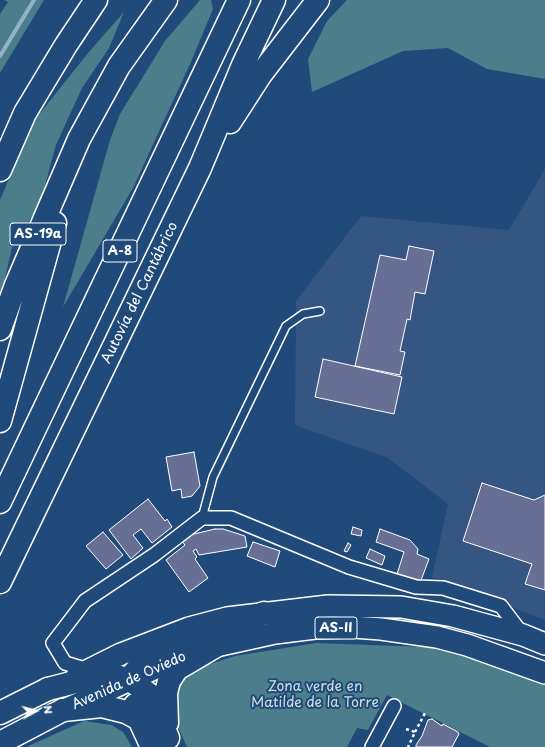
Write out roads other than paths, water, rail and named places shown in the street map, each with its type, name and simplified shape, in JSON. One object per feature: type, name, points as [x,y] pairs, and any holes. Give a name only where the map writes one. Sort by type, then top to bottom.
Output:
[{"type":"highway","points":[[0,170],[25,113],[66,45],[96,0]]},
{"type":"highway","name":"AS-19a","points":[[0,329],[16,285],[79,139],[119,66],[166,0]]},
{"type":"highway","name":"A-8","points":[[0,502],[239,0]]},
{"type":"highway","name":"Autovía del Cantábrico","points":[[0,582],[200,168],[243,65],[274,0]]},
{"type":"highway","points":[[200,168],[261,74],[318,0]]},
{"type":"highway","points":[[0,422],[79,139]]},
{"type":"highway","points":[[129,679],[148,656],[226,629],[264,613]]},
{"type":"highway","points":[[164,744],[166,693],[169,681],[177,669],[216,646]]},
{"type":"highway","points":[[48,689],[106,674],[129,679],[150,695],[164,744]]},
{"type":"highway","points":[[129,679],[139,719]]},
{"type":"highway","name":"Avenida de Oviedo","points":[[0,713],[48,689]]},
{"type":"highway","points":[[63,710],[102,706],[126,712],[139,719],[164,744]]},
{"type":"highway","name":"Avenida de Oviedo","points":[[0,743],[63,710]]},
{"type":"main road","name":"Avenida de Oviedo","points":[[48,689],[121,654],[189,628],[227,618],[328,606],[401,607],[453,616],[523,635],[545,644]]},
{"type":"main road","name":"Avenida de Oviedo","points":[[63,710],[173,660],[216,646],[275,633],[315,628],[354,627],[381,629],[437,637],[466,644],[545,673]]},
{"type":"street","points":[[88,670],[65,663],[53,643],[85,601],[154,555],[202,518],[230,518],[349,567],[416,587],[443,588],[501,606],[523,635]]},
{"type":"street","points":[[372,747],[394,706]]},
{"type":"lane","points":[[202,518],[213,477],[286,326],[302,314],[320,311]]},
{"type":"waterway","points":[[0,56],[34,0]]},
{"type":"park label","name":"Zona verde en Matilde de la Torre","points":[[315,696]]}]
